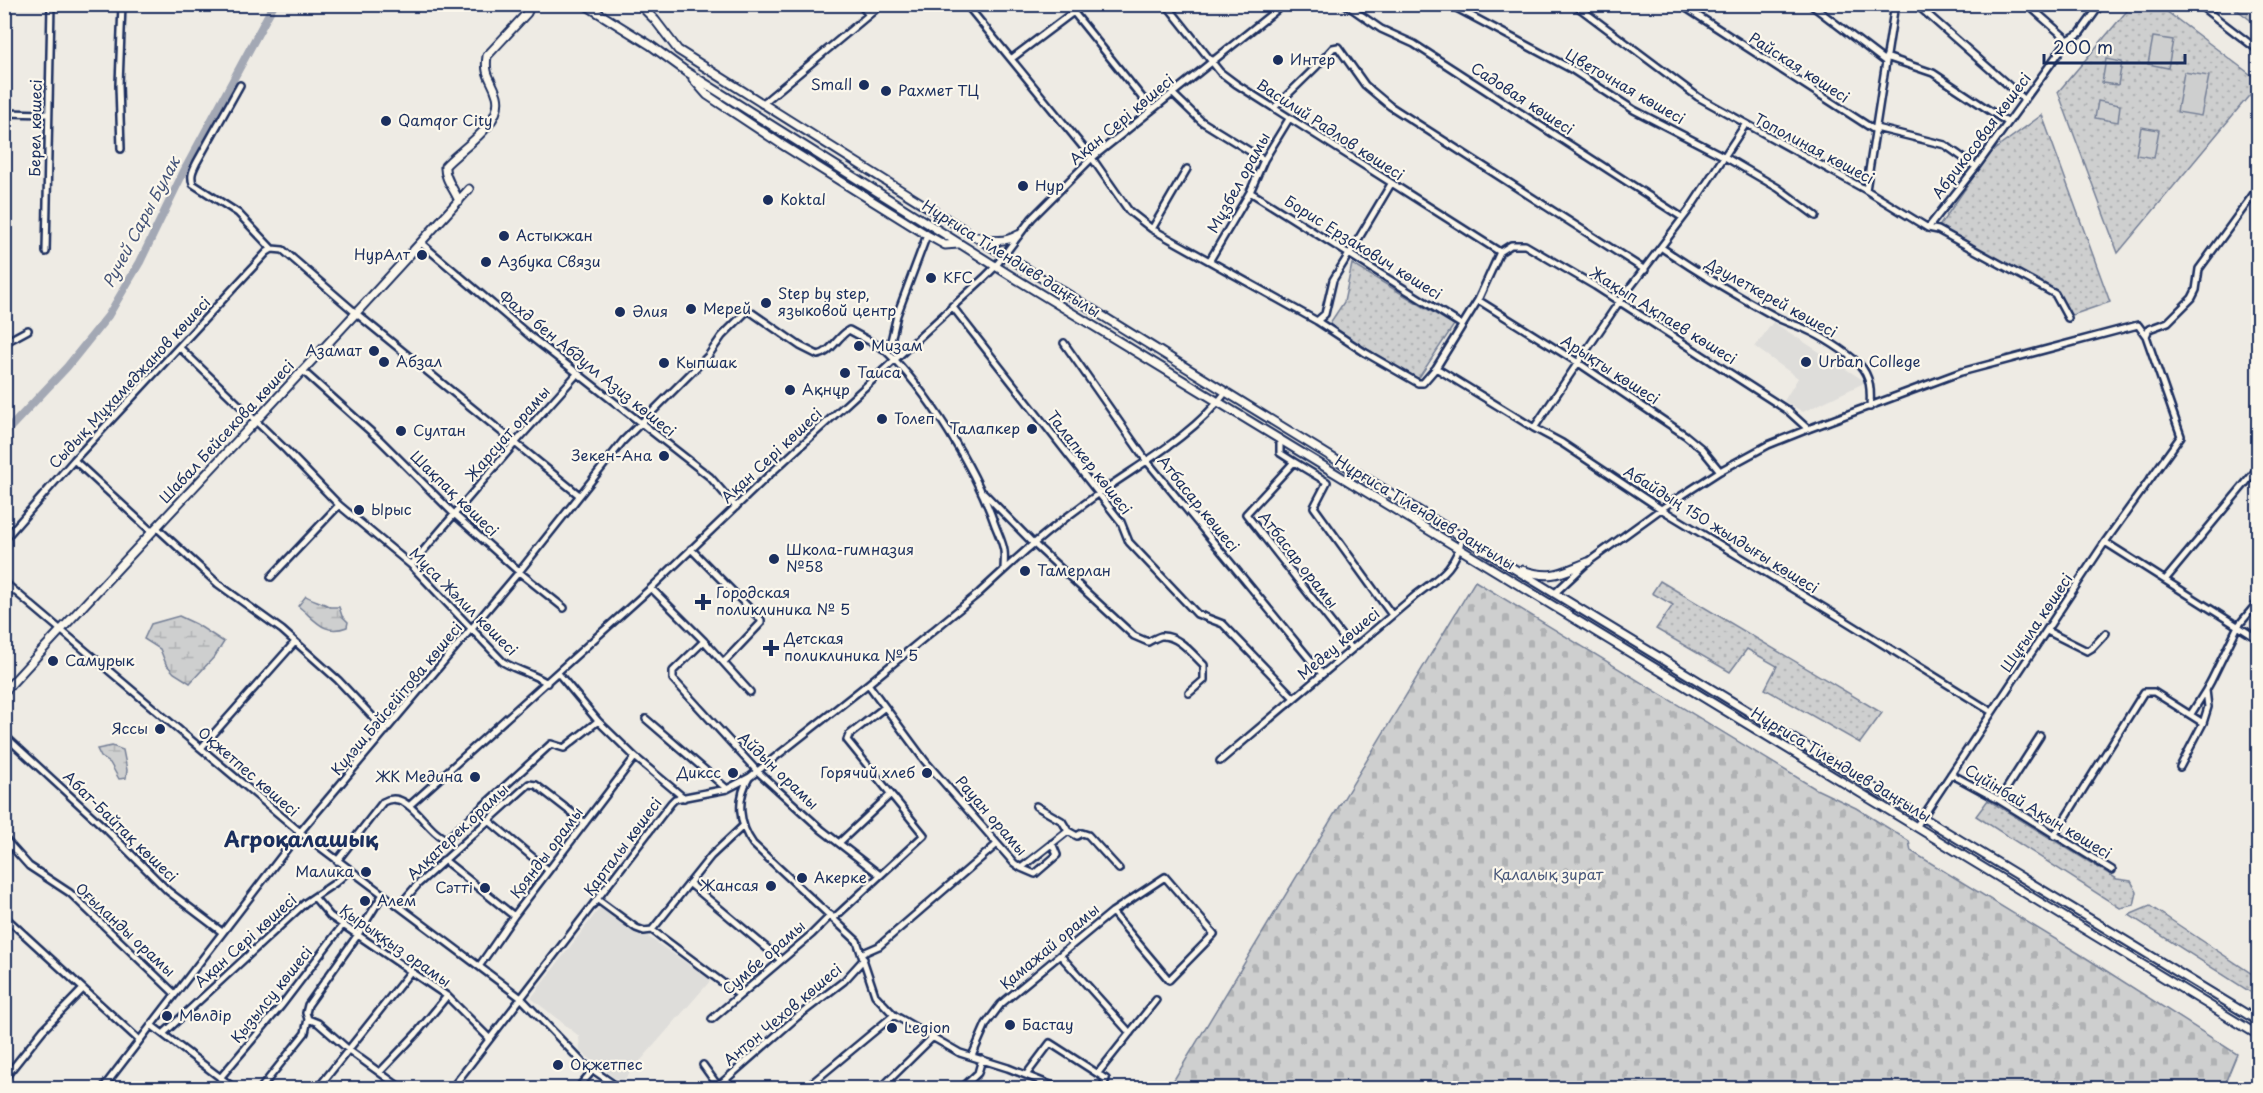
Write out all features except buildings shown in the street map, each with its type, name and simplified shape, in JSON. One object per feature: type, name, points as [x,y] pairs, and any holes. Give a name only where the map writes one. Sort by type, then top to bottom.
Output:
[{"type":"main road","points":[[459,201],[446,177],[445,166],[493,120],[498,104],[493,86],[487,76],[487,56],[527,13],[531,4]]},
{"type":"main road","name":"Нұрғиса Тілендиев даңғылы","points":[[584,4],[995,267],[2259,1035]]},
{"type":"main road","name":"Нұрғиса Тілендиев даңғылы","points":[[639,4],[655,20],[678,50],[969,234],[1462,537],[2259,1021]]},
{"type":"main road","points":[[670,60],[678,50]]},
{"type":"main road","points":[[687,72],[707,95],[781,144],[927,235],[945,245],[960,244]]},
{"type":"main road","points":[[814,153],[820,149],[823,142]]},
{"type":"main road","name":"Шабал Бейсекова көшесі","points":[[4,692],[255,420],[357,314],[469,189]]},
{"type":"main road","points":[[899,206],[913,227]]},
{"type":"main road","points":[[969,234],[998,242],[1008,241],[1018,235]]},
{"type":"main road","points":[[1512,567],[1544,576],[1561,573],[1588,562]]},
{"type":"street","name":"Берел көшесі","points":[[46,252],[51,4]]},
{"type":"street","points":[[121,149],[119,85],[122,4]]},
{"type":"street","points":[[860,4],[869,15]]},
{"type":"street","points":[[762,104],[882,4]]},
{"type":"street","points":[[966,4],[1092,158],[1129,211],[1152,229],[1317,321],[1418,382],[1425,381],[1436,368],[1478,300],[1500,252]]},
{"type":"street","points":[[1067,4],[1152,110]]},
{"type":"street","points":[[1011,59],[1084,4]]},
{"type":"street","name":"Ақан Сері көшесі","points":[[409,806],[651,588],[995,267],[1018,235],[1048,201],[1092,158],[1284,4]]},
{"type":"street","name":"Садовая көшесі","points":[[1346,4],[1381,29],[1414,44],[1683,218]]},
{"type":"street","name":"Цветочная көшесі","points":[[1449,4],[1571,69],[1634,110],[1725,157],[1778,188],[1816,216]]},
{"type":"street","name":"Тополиная көшесі","points":[[1574,4],[1698,98],[1866,190],[1929,228],[1938,230],[2055,294],[2068,318]]},
{"type":"street","name":"Райская көшесі","points":[[1680,4],[1876,130]]},
{"type":"street","points":[[1810,4],[1886,59],[1933,73],[2007,122]]},
{"type":"street","points":[[1866,190],[1895,4]]},
{"type":"street","points":[[1916,4],[2025,100]]},
{"type":"street","points":[[2027,4],[2068,40]]},
{"type":"street","name":"Абрикосовая көшесі","points":[[1929,228],[2068,40],[2080,33],[2101,4]]},
{"type":"street","points":[[2198,4],[2259,50]]},
{"type":"street","name":"Василий Радлов көшесі","points":[[1168,5],[1220,72],[1236,84],[1500,252]]},
{"type":"street","points":[[1274,108],[1329,52],[1338,46],[1365,85],[1390,106],[1645,270]]},
{"type":"street","points":[[240,86],[197,162],[191,175],[193,184],[238,213],[275,249],[283,250],[357,314],[579,495]]},
{"type":"street","points":[[1173,94],[1201,121],[1264,160]]},
{"type":"street","points":[[4,113],[47,114]]},
{"type":"street","name":"Мұзбел орамы","points":[[1210,260],[1289,119]]},
{"type":"street","points":[[1534,428],[1619,302],[1683,218],[1744,125]]},
{"type":"street","points":[[1876,130],[1887,129],[1945,145],[1976,166]]},
{"type":"street","points":[[1152,229],[1187,169]]},
{"type":"street","points":[[1317,321],[1325,314],[1332,280],[1391,184]]},
{"type":"street","points":[[2146,336],[2149,329],[2168,322],[2195,294],[2199,268],[2259,188]]},
{"type":"street","name":"Борис Ерзакович көшесі","points":[[1250,192],[1462,325]]},
{"type":"street","points":[[927,235],[897,315],[891,341],[884,349],[896,359],[951,436],[983,492],[1005,551],[1004,570]]},
{"type":"street","name":"Фахд бен Абдулл Азиз көшесі","points":[[421,243],[530,336],[710,477],[736,507]]},
{"type":"street","name":"Жақып Ақпаев көшесі","points":[[1500,252],[1511,245],[1525,245],[1619,302],[1787,410],[1808,429]]},
{"type":"street","name":"Дәулеткерей көшесі","points":[[1662,248],[1749,302],[1806,330],[1847,355],[1867,376],[1871,388],[1870,407]]},
{"type":"street","name":"Сыдық Мұхамеджанов көшесі","points":[[4,540],[74,460],[267,252],[275,249]]},
{"type":"street","name":"Арықты көшесі","points":[[1478,300],[1577,362],[1685,435],[1702,449],[1720,471]]},
{"type":"street","name":"Талапкер көшесі","points":[[952,306],[1121,522],[1129,542],[1197,614],[1223,624],[1294,698]]},
{"type":"street","name":"Күләш Бәйсейітова көшесі","points":[[103,1089],[300,832],[519,572],[579,495],[640,422],[660,406],[748,310],[812,354],[828,352],[840,335],[849,330],[884,349]]},
{"type":"street","points":[[1555,593],[1588,562],[1661,509],[1720,471],[1768,445],[1961,372],[2139,325],[2146,336]]},
{"type":"street","points":[[4,343],[28,330]]},
{"type":"street","name":"Шұғыла көшесі","points":[[1916,827],[2105,542],[2181,436],[2146,336]]},
{"type":"street","name":"Атбасар көшесі","points":[[1064,343],[1146,460],[1322,674]]},
{"type":"street","name":"Мұса Жәлил көшесі","points":[[179,347],[339,505],[411,566],[503,662],[547,683]]},
{"type":"street","name":"Абайдың 150 жылдығы көшесі","points":[[1436,368],[1562,443],[1661,509],[1992,712]]},
{"type":"street","name":"Шақпақ көшесі","points":[[303,371],[379,439],[454,514],[519,572],[564,608]]},
{"type":"street","name":"Жарсуат орамы","points":[[411,566],[578,373]]},
{"type":"street","name":"Қарталы көшесі","points":[[452,1089],[675,799],[727,789],[750,777],[979,593],[1033,543],[1207,416],[1226,392]]},
{"type":"street","points":[[1280,440],[1280,453],[1327,482],[1314,507],[1392,615]]},
{"type":"street","points":[[74,460],[218,584],[295,642],[338,680],[386,731]]},
{"type":"street","name":"Атбасар орамы","points":[[1294,462],[1246,514],[1352,649]]},
{"type":"street","points":[[2165,580],[2259,468]]},
{"type":"street","points":[[983,492],[1033,543],[1134,636],[1148,642],[1161,636],[1176,640],[1204,665],[1204,680],[1189,693]]},
{"type":"street","points":[[271,577],[339,505]]},
{"type":"street","name":"Медеу көшесі","points":[[1220,761],[1392,615],[1448,571],[1460,549],[1462,537]]},
{"type":"street","points":[[2105,542],[2238,626],[2258,636]]},
{"type":"street","points":[[691,549],[761,620],[761,623],[724,662]]},
{"type":"street","name":"Оқжетпес көшесі","points":[[4,582],[300,832],[521,998],[575,1055],[619,1089]]},
{"type":"street","points":[[651,588],[704,640],[750,692]]},
{"type":"street","points":[[2191,714],[2206,690],[2238,626],[2259,602]]},
{"type":"street","points":[[2047,630],[2087,651],[2106,633]]},
{"type":"street","name":"Айдын орамы","points":[[704,640],[673,672],[673,679],[757,771],[810,819],[880,875]]},
{"type":"street","points":[[201,748],[295,642]]},
{"type":"street","points":[[558,673],[598,721],[635,757],[684,798]]},
{"type":"street","name":"Рауан орамы","points":[[868,684],[925,761],[996,845],[1021,868],[1068,831]]},
{"type":"street","points":[[2180,767],[2203,723],[2208,707],[2206,690]]},
{"type":"street","points":[[2054,836],[2104,759],[2138,699],[2144,693],[2154,692],[2203,723]]},
{"type":"street","points":[[840,842],[890,795],[847,738],[885,707]]},
{"type":"street","points":[[646,720],[727,789]]},
{"type":"street","points":[[337,861],[383,802],[390,799],[400,800],[409,806],[437,833],[447,839],[551,744],[564,748],[598,721]]},
{"type":"street","name":"Абат-Байтақ көшесі","points":[[4,735],[106,829],[168,891],[222,932]]},
{"type":"street","points":[[1999,801],[2040,736]]},
{"type":"street","name":"Қоянды орамы","points":[[480,965],[548,870],[635,757]]},
{"type":"street","name":"Сүйінбай Ақын көшесі","points":[[1951,774],[2112,870]]},
{"type":"street","points":[[750,777],[744,786],[740,813],[743,826],[753,844],[833,916],[857,941],[875,995],[894,1015],[960,1053],[1026,1075],[1058,1089]]},
{"type":"street","name":"Алқатерек орамы","points":[[399,906],[418,884],[526,785],[537,785],[585,823]]},
{"type":"street","name":"Сумбе орамы","points":[[712,1019],[924,836],[890,795]]},
{"type":"street","points":[[1035,806],[1062,821],[1068,831],[1077,836],[1088,835],[1119,869]]},
{"type":"street","points":[[488,820],[548,870]]},
{"type":"street","points":[[652,930],[711,856],[743,826]]},
{"type":"street","name":"Оғыланды орамы","points":[[4,838],[29,866],[70,893],[175,993]]},
{"type":"street","points":[[1021,868],[1035,874],[1057,855],[1052,843]]},
{"type":"street","name":"Антон Чехов көшесі","points":[[717,1087],[797,1017],[844,981],[863,956],[879,946],[996,845]]},
{"type":"street","points":[[444,860],[514,916]]},
{"type":"street","name":"Ақан Сері көшесі","points":[[163,1034],[305,903],[350,870]]},
{"type":"street","name":"Қамажай орамы","points":[[972,1056],[986,1024],[1001,1004],[1112,912],[1165,877],[1214,934],[1169,980],[1112,912]]},
{"type":"street","points":[[689,883],[781,960]]},
{"type":"street","points":[[261,1089],[305,1033],[308,1005],[357,936],[383,894]]},
{"type":"street","name":"Қырыққыз орамы","points":[[314,897],[342,926],[447,996],[489,1038]]},
{"type":"street","points":[[598,900],[636,928],[644,931],[652,930],[739,995]]},
{"type":"street","points":[[4,916],[139,1040]]},
{"type":"street","name":"Қызылсу көшесі","points":[[220,1078],[281,1006],[342,926]]},
{"type":"street","points":[[1060,955],[1130,1033]]},
{"type":"street","points":[[318,1089],[411,971]]},
{"type":"street","points":[[4,1079],[43,1030],[83,989]]},
{"type":"street","points":[[380,1072],[416,1034],[447,996]]},
{"type":"street","points":[[1098,1073],[1156,1000]]},
{"type":"street","points":[[806,1089],[894,1015]]},
{"type":"street","points":[[307,1016],[401,1089]]},
{"type":"street","points":[[151,1026],[234,1089]]},
{"type":"street","points":[[881,1089],[932,1038]]},
{"type":"street","points":[[1026,1075],[1050,1043],[1107,1079],[1102,1089]]},
{"type":"street","points":[[962,1089],[978,1073],[982,1059]]},
{"type":"street","points":[[703,1065],[717,1087]]},
{"type":"street","points":[[578,1089],[592,1070]]},
{"type":"shaded area","name":"Urban College","points":[[1773,322],[1866,382],[1803,412],[1784,401],[1798,378],[1755,347]]},
{"type":"shaded area","points":[[602,905],[711,980],[621,1083],[580,1051],[579,1036],[531,998]]},
{"type":"green space","points":[[2132,5],[2158,5],[2258,80],[2258,85],[2118,253],[2058,92]]},
{"type":"green space","points":[[2231,5],[2258,5],[2258,26]]},
{"type":"green space","points":[[2153,37],[2173,40],[2168,68],[2148,64]]},
{"type":"green space","points":[[2106,59],[2122,62],[2118,85],[2102,83]]},
{"type":"green space","points":[[2184,72],[2209,76],[2201,116],[2177,112]]},
{"type":"green space","points":[[2098,101],[2120,105],[2118,122],[2095,118]]},
{"type":"green space","points":[[2042,115],[2110,302],[2069,316],[2052,288],[1938,228],[1990,153]]},
{"type":"green space","points":[[2141,127],[2159,130],[2154,158],[2136,155]]},
{"type":"green space","points":[[1352,264],[1454,325],[1418,379],[1328,326],[1344,302]]},
{"type":"green space","name":"Қалалық зират","points":[[1475,581],[1816,789],[1856,808],[1909,841],[1911,851],[2237,1054],[2223,1088],[1169,1088]]},
{"type":"green space","points":[[1660,581],[1882,713],[1860,743],[1765,689],[1777,666],[1747,649],[1730,672],[1656,629],[1673,605],[1652,593]]},
{"type":"green space","points":[[306,596],[330,607],[339,607],[342,616],[348,622],[347,627],[332,629],[320,625],[298,606]]},
{"type":"green space","points":[[179,616],[224,642],[215,656],[190,683],[174,673],[166,664],[160,649],[144,639],[151,624]]},
{"type":"green space","points":[[112,746],[123,750],[127,770],[126,778],[119,779],[110,763],[101,757],[97,749]]},
{"type":"green space","points":[[1988,800],[2117,879],[2131,881],[2137,892],[2134,905],[2120,908],[1976,816]]},
{"type":"green space","points":[[2150,906],[2258,978],[2258,997],[2129,915]]},
{"type":"waterway","name":"Ручей Сары Булак","points":[[4,434],[67,367],[108,316],[140,262],[183,173],[274,4]]},
{"type":"place","name":"Интер","points":[[1278,60]]},
{"type":"place","name":"Small","points":[[864,85]]},
{"type":"place","name":"Рахмет ТЦ","points":[[886,91]]},
{"type":"place","name":"Qamqor City","points":[[386,121]]},
{"type":"place","name":"Нур","points":[[1023,186]]},
{"type":"place","name":"Koktal","points":[[768,200]]},
{"type":"place","name":"Астыкжан","points":[[504,236]]},
{"type":"place","name":"НурАлт","points":[[422,255]]},
{"type":"place","name":"Азбука Связи","points":[[486,262]]},
{"type":"place","name":"KFC","points":[[931,278]]},
{"type":"place","name":"Step by step, языковой центр","points":[[766,303]]},
{"type":"place","name":"Мерей","points":[[691,309]]},
{"type":"place","name":"Әлия","points":[[620,312]]},
{"type":"place","name":"Мизам","points":[[859,346]]},
{"type":"place","name":"Азамат","points":[[374,351]]},
{"type":"place","name":"Абзал","points":[[384,362]]},
{"type":"place","name":"Urban College","points":[[1806,362]]},
{"type":"place","name":"Кыпшак","points":[[664,363]]},
{"type":"place","name":"Таиса","points":[[845,373]]},
{"type":"place","name":"Ақнұр","points":[[790,390]]},
{"type":"place","name":"Толеп","points":[[882,419]]},
{"type":"place","name":"Талапкер","points":[[1032,429]]},
{"type":"place","name":"Султан","points":[[401,431]]},
{"type":"place","name":"Зекен-Ана","points":[[664,456]]},
{"type":"place","name":"Ырыс","points":[[359,510]]},
{"type":"place","name":"Школа-гимназия №58","points":[[774,559]]},
{"type":"place","name":"Тамерлан","points":[[1025,571]]},
{"type":"place","name":"Городская поликлиника № 5","points":[[703,602]]},
{"type":"place","name":"Детская поликлиника № 5","points":[[771,648]]},
{"type":"place","name":"Самурык","points":[[53,661]]},
{"type":"place","name":"Яссы","points":[[160,729]]},
{"type":"place","name":"Диксс","points":[[733,773]]},
{"type":"place","name":"Горячий хлеб","points":[[927,773]]},
{"type":"place","name":"ЖК Медина","points":[[475,777]]},
{"type":"place","name":"Малика","points":[[366,872]]},
{"type":"place","name":"Акерке","points":[[802,878]]},
{"type":"place","name":"Жансая","points":[[771,886]]},
{"type":"place","name":"Сәттi","points":[[485,888]]},
{"type":"place","name":"Алем","points":[[365,901]]},
{"type":"place","name":"Мөлдiр","points":[[167,1016]]},
{"type":"place","name":"Бастау","points":[[1010,1025]]},
{"type":"place","name":"Legion","points":[[892,1028]]},
{"type":"place","name":"Оқжетпес","points":[[558,1065]]},
{"type":"district","name":"Агроқалашық","points":[[301,840]]}]
